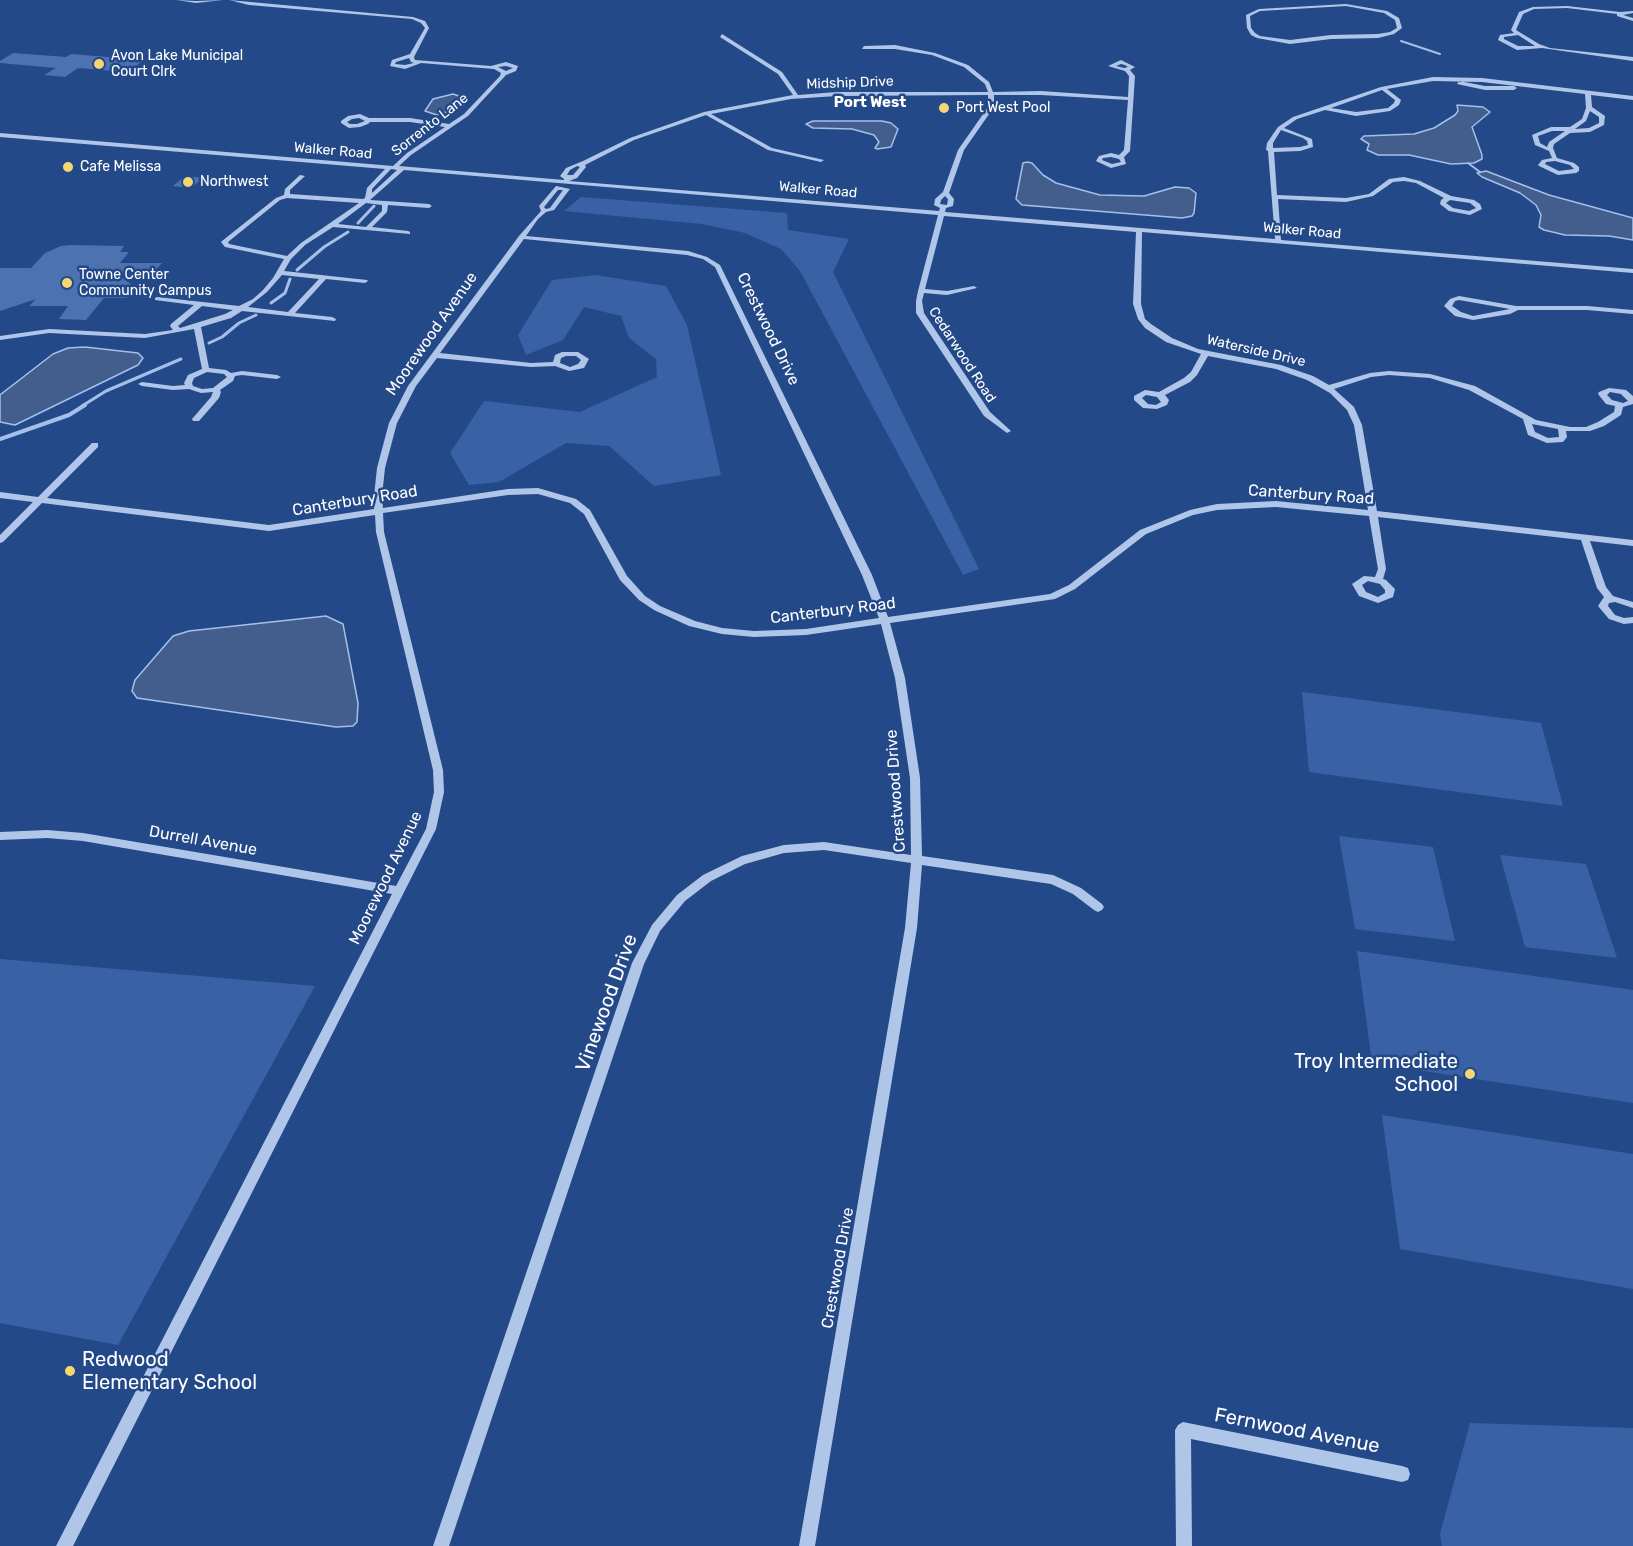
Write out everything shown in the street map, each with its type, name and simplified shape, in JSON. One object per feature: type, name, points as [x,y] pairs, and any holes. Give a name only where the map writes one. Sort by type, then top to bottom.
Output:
[{"type":"street","points":[[178,0],[202,2],[221,0]]},
{"type":"street","name":"Sorrento Lane","points":[[231,0],[249,4],[413,18],[423,22],[427,28],[412,55],[395,61],[392,65],[403,67],[419,63],[492,68],[501,70],[504,74]]},
{"type":"street","points":[[1299,0],[1308,7]]},
{"type":"street","points":[[1307,0],[1315,6]]},
{"type":"street","points":[[1315,6],[1353,6],[1384,12],[1393,16],[1401,25],[1396,32],[1378,36],[1331,37],[1284,42],[1266,40],[1250,32],[1248,17],[1254,11],[1315,6]]},
{"type":"street","points":[[1517,34],[1513,26],[1521,13],[1533,8],[1567,7],[1619,13],[1633,12]]},
{"type":"street","points":[[1619,13],[1623,18],[1633,20]]},
{"type":"street","points":[[1542,47],[1517,48],[1501,40],[1502,36],[1517,34],[1542,47],[1565,53],[1633,59]]},
{"type":"street","points":[[723,36],[780,73],[796,96]]},
{"type":"street","points":[[864,48],[901,48],[942,56],[977,73],[987,83],[991,93]]},
{"type":"street","points":[[412,55],[412,60],[419,63]]},
{"type":"street","name":"Sorrento Lane","points":[[395,168],[409,154],[474,107],[504,74],[516,67],[505,64],[492,68]]},
{"type":"street","points":[[1120,157],[1127,151],[1132,75],[1127,70]]},
{"type":"street","points":[[1278,241],[1269,150],[1273,135],[1295,118],[1383,88],[1407,82],[1448,79],[1523,84],[1633,98]]},
{"type":"street","points":[[1324,108],[1356,114],[1390,110],[1398,100],[1383,88]]},
{"type":"street","name":"Cedarwood Road","points":[[991,93],[991,107],[961,150],[946,193],[937,200],[942,210],[918,304],[922,317],[987,414],[1007,431]]},
{"type":"street","name":"Midship Drive","points":[[565,182],[575,177],[583,167],[582,164],[637,137],[706,113],[749,103],[796,96],[1050,93],[1130,99]]},
{"type":"street","points":[[1555,159],[1544,161],[1541,165],[1558,173],[1576,171],[1572,164],[1555,159],[1550,150],[1555,138],[1584,120],[1589,108],[1587,93]]},
{"type":"street","points":[[1550,150],[1535,141],[1535,135],[1551,129],[1590,130],[1602,124],[1603,119],[1599,113],[1589,108]]},
{"type":"street","points":[[706,113],[770,149],[821,160]]},
{"type":"street","points":[[368,120],[410,120],[450,126]]},
{"type":"street","points":[[1269,150],[1300,149],[1311,146],[1310,140],[1305,137],[1280,128]]},
{"type":"street","name":"Walker Road","points":[[0,135],[565,182],[942,210],[1139,229],[1633,270]]},
{"type":"street","points":[[366,199],[369,189],[395,168]]},
{"type":"street","points":[[0,338],[39,332],[120,336],[178,331],[196,327],[242,309],[265,291],[280,273],[288,258],[303,244],[380,190],[395,168]]},
{"type":"street","points":[[287,196],[287,190],[302,176]]},
{"type":"street","points":[[1274,197],[1346,200],[1371,195],[1391,180],[1404,179],[1418,182],[1449,198],[1472,201],[1478,205],[1479,209],[1465,213],[1450,210],[1443,204],[1444,200],[1449,198]]},
{"type":"street","name":"Moorewood Avenue","points":[[64,1546],[431,829],[438,804],[439,781],[384,550],[378,513],[379,477],[390,432],[408,393],[521,237],[544,211],[552,209],[567,189],[565,182]]},
{"type":"street","points":[[288,258],[227,246],[224,242],[278,199],[287,196],[366,199],[429,206]]},
{"type":"street","points":[[367,229],[385,211],[385,202]]},
{"type":"street","points":[[332,225],[408,233]]},
{"type":"street","name":"Waterside Drive","points":[[1139,229],[1137,303],[1142,319],[1148,326],[1168,340],[1205,354],[1287,369],[1328,388],[1344,401],[1356,419],[1382,569],[1378,580]]},
{"type":"street","name":"Crestwood Drive","points":[[521,237],[687,253],[705,258],[718,266],[846,530],[885,621],[900,678],[912,747],[917,859],[906,968],[807,1546]]},
{"type":"street","points":[[280,273],[365,281]]},
{"type":"street","points":[[291,314],[324,277]]},
{"type":"street","points":[[921,291],[947,293],[974,288]]},
{"type":"street","points":[[158,299],[332,319]]},
{"type":"street","points":[[1516,308],[1510,312],[1473,318],[1458,314],[1448,306],[1452,300],[1468,299],[1516,308],[1587,308],[1633,312]]},
{"type":"street","points":[[178,331],[174,326],[200,304]]},
{"type":"street","points":[[196,327],[206,370]]},
{"type":"street","points":[[1160,395],[1194,373],[1205,354]]},
{"type":"street","points":[[434,355],[531,365],[556,364]]},
{"type":"street","points":[[190,387],[188,383],[191,377],[206,370],[221,371],[230,375],[242,373],[277,377]]},
{"type":"street","points":[[1328,388],[1370,375],[1389,373],[1430,376],[1472,388],[1527,419],[1562,428],[1587,429],[1601,424],[1618,413],[1618,405]]},
{"type":"street","points":[[142,384],[173,388],[190,387],[201,391],[215,390],[227,383],[230,375]]},
{"type":"street","points":[[196,419],[214,398],[217,392],[215,390]]},
{"type":"street","points":[[1527,419],[1531,433],[1547,441],[1560,440],[1563,437],[1562,428]]},
{"type":"street","points":[[0,540],[95,444]]},
{"type":"street","name":"Canterbury Road","points":[[0,495],[261,528],[291,526],[508,492],[538,491],[573,501],[587,512],[615,566],[630,587],[657,608],[679,619],[722,631],[773,634],[885,621],[1052,597],[1081,581],[1143,532],[1190,513],[1217,507],[1276,504],[1633,543]]},
{"type":"street","points":[[1585,538],[1602,588],[1610,599]]},
{"type":"street","points":[[1633,605],[1621,600],[1610,599],[1603,606],[1608,613],[1618,619],[1633,620]]},
{"type":"street","name":"Durrell Avenue","points":[[0,836],[47,834],[82,837],[400,891]]},
{"type":"street","name":"Vinewood Drive","points":[[441,1546],[638,963],[656,928],[668,912],[694,887],[723,868],[762,853],[804,846],[824,846],[1053,880],[1077,891],[1098,907]]},
{"type":"street","name":"Fernwood Avenue","points":[[1184,1546],[1184,1430],[1402,1474]]},
{"type":"shaded area","points":[[453,94],[462,97],[450,111],[437,115],[425,111],[433,99]]},
{"type":"shaded area","points":[[1457,105],[1483,107],[1490,112],[1472,127],[1482,155],[1482,159],[1474,163],[1451,164],[1409,155],[1378,155],[1367,150],[1369,144],[1361,139],[1364,136],[1414,134],[1434,128],[1455,115],[1458,111]]},
{"type":"shaded area","points":[[813,121],[882,121],[891,123],[898,129],[891,147],[877,149],[875,148],[879,142],[874,135],[852,129],[813,128],[806,124]]},
{"type":"shaded area","points":[[1023,163],[1032,163],[1043,175],[1056,183],[1100,195],[1144,196],[1175,187],[1189,188],[1196,193],[1194,213],[1192,216],[1182,218],[1022,205],[1016,199]]},
{"type":"shaded area","points":[[1486,171],[1549,195],[1633,218],[1633,240],[1609,236],[1565,235],[1544,230],[1539,227],[1541,215],[1536,205],[1520,193],[1477,173]]},
{"type":"shaded area","points":[[581,197],[787,213],[788,230],[849,239],[833,272],[979,569],[963,575],[800,271],[781,249],[745,233],[702,224],[564,211]]},
{"type":"shaded area","points":[[595,275],[666,286],[687,325],[721,475],[654,486],[609,446],[566,443],[499,482],[469,485],[450,453],[484,401],[580,412],[657,377],[656,359],[629,338],[621,316],[584,307],[563,340],[526,355],[518,335],[552,280]]},
{"type":"shaded area","points":[[85,347],[138,353],[143,358],[138,365],[15,425],[0,422],[0,395],[53,354],[68,348]]},
{"type":"shaded area","points":[[326,616],[343,624],[358,703],[357,722],[353,726],[336,727],[137,698],[132,691],[135,680],[173,636],[189,631]]},
{"type":"shaded area","points":[[1302,692],[1541,723],[1563,806],[1309,772]]},
{"type":"shaded area","points":[[1339,836],[1433,847],[1455,941],[1355,929]]},
{"type":"shaded area","points":[[1500,855],[1586,864],[1617,958],[1525,947]]},
{"type":"shaded area","points":[[1357,951],[1633,990],[1633,1103],[1372,1063]]},
{"type":"shaded area","points":[[0,959],[315,986],[118,1345],[0,1323]]},
{"type":"shaded area","points":[[1382,1115],[1633,1154],[1633,1289],[1400,1249]]},
{"type":"shaded area","points":[[1470,1423],[1633,1428],[1633,1546],[1442,1546],[1440,1534]]},
{"type":"building","name":"Avon Lake Municipal Court Clrk","points":[[13,53],[66,57],[71,54],[144,60],[127,72],[78,68],[65,77],[44,75],[56,68],[0,63]]},
{"type":"building","name":"Northwest","points":[[185,176],[203,178],[191,188],[173,186]]},
{"type":"building","name":"Towne Center Community Campus","points":[[61,246],[124,246],[120,252],[129,252],[120,263],[162,263],[150,276],[120,276],[141,292],[126,298],[104,298],[86,320],[59,319],[68,306],[29,306],[36,299],[0,311],[0,268],[31,268],[45,253]]},
{"type":"waterway","points":[[1401,41],[1440,54]]},
{"type":"waterway","points":[[1468,163],[1480,172]]},
{"type":"waterway","points":[[358,223],[374,206]]},
{"type":"waterway","points":[[297,270],[324,247],[348,232]]},
{"type":"waterway","points":[[271,303],[285,293],[290,279]]},
{"type":"waterway","points":[[209,343],[222,337],[239,323],[256,315]]},
{"type":"waterway","points":[[82,406],[106,391],[181,359]]},
{"type":"waterway","points":[[0,439],[69,415],[85,405]]},
{"type":"place","name":"Avon Lake Municipal Court Clrk","points":[[99,64]]},
{"type":"place","name":"Port West Pool","points":[[944,108]]},
{"type":"place","name":"Cafe Melissa","points":[[68,167]]},
{"type":"place","name":"Northwest","points":[[188,182]]},
{"type":"place","name":"Towne Center Community Campus","points":[[67,283]]},
{"type":"place","name":"Troy Intermediate School","points":[[1470,1074]]},
{"type":"place","name":"Redwood Elementary School","points":[[70,1371]]},
{"type":"district","name":"Port West","points":[[870,103]]}]
